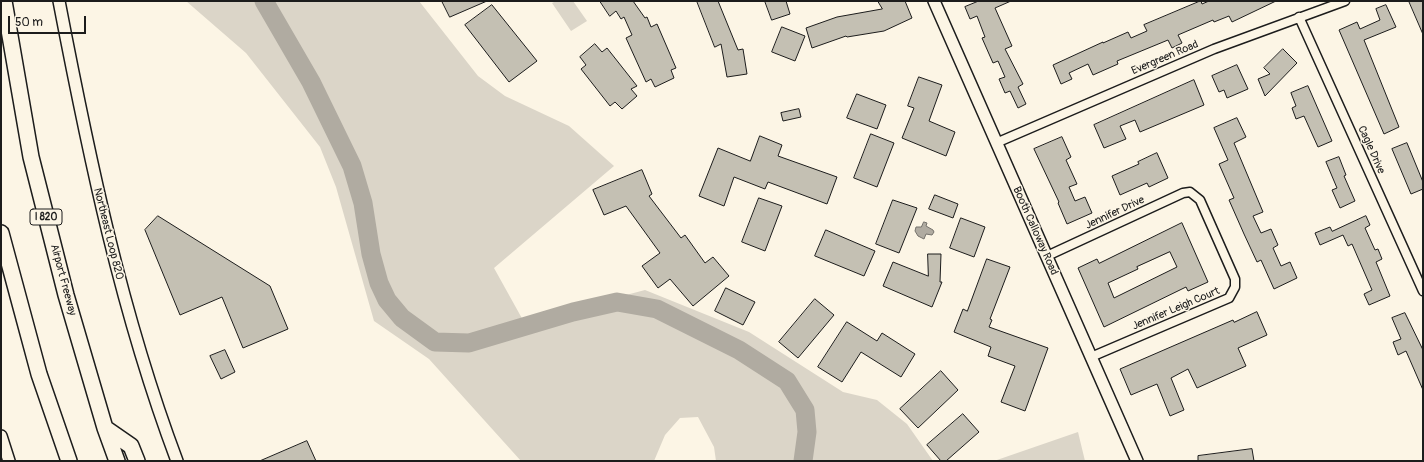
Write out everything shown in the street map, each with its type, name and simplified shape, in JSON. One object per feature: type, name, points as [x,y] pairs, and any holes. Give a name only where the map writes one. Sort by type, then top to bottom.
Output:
[{"type":"highway","name":"Airport Freeway","points":[[4,1],[31,157],[66,295],[105,428],[117,461]]},
{"type":"highway","points":[[1,233],[39,374],[69,461]]},
{"type":"highway","points":[[105,428],[131,446],[137,461]]},
{"type":"street","name":"Northeast Loop 820","points":[[59,1],[90,162],[116,267],[148,376],[177,461]]},
{"type":"street","name":"Booth Calloway Road","points":[[934,1],[1137,461]]},
{"type":"street","name":"Evergreen Road","points":[[996,143],[1214,49],[1345,1]]},
{"type":"street","name":"Cagle Drive","points":[[1299,17],[1423,291]]},
{"type":"street","name":"Jennifer Drive","points":[[1047,256],[1183,193],[1193,193]]},
{"type":"street","name":"Jennifer Leigh Court","points":[[1091,357],[1229,298],[1233,292],[1235,279],[1200,200],[1193,193]]},
{"type":"street","points":[[1,436],[8,461]]},
{"type":"shaded area","points":[[186,1],[419,1],[478,76],[505,96],[569,126],[614,166],[494,268],[524,322],[645,290],[749,332],[843,392],[877,400],[907,424],[933,461],[716,461],[714,447],[698,417],[680,418],[665,435],[654,461],[521,461],[429,359],[374,321],[336,187],[320,147],[246,53]]},
{"type":"shaded area","points":[[556,1],[573,1],[587,21],[571,31],[552,3]]},
{"type":"shaded area","points":[[924,222],[927,223],[926,226],[934,232],[932,235],[926,234],[924,239],[918,236],[915,231],[916,227],[921,227]]},
{"type":"shaded area","points":[[1078,432],[1085,461],[994,461]]},
{"type":"building","points":[[442,1],[487,1],[450,17]]},
{"type":"building","points":[[600,1],[633,1],[645,18],[647,17],[651,27],[657,24],[676,68],[671,70],[674,78],[655,87],[651,79],[646,82],[626,38],[632,35],[624,17],[621,19],[616,11],[610,16]]},
{"type":"building","points":[[697,1],[718,1],[738,50],[743,49],[747,74],[727,77],[721,44],[715,47]]},
{"type":"building","points":[[765,1],[786,1],[790,14],[772,20]]},
{"type":"building","points":[[878,1],[905,1],[912,18],[884,31],[846,36],[812,48],[806,28],[837,17],[882,9]]},
{"type":"building","points":[[979,1],[1011,1],[995,8],[1012,46],[1005,49],[1023,84],[1018,87],[1026,104],[1018,108],[1010,91],[1005,93],[999,79],[1005,77],[998,61],[993,63],[982,38],[985,37],[977,16],[970,19],[965,7]]},
{"type":"building","points":[[1201,1],[1202,4],[1209,1],[1276,1],[1232,22],[1229,16],[1214,22],[1213,20],[1178,35],[1182,43],[1172,48],[1168,40],[1117,61],[1118,64],[1093,75],[1088,64],[1069,73],[1072,79],[1061,84],[1053,65],[1128,32],[1131,38],[1147,31],[1144,25]]},
{"type":"building","points":[[1409,1],[1423,1],[1423,34]]},
{"type":"building","points":[[492,5],[537,61],[509,82],[465,25]]},
{"type":"building","points":[[1386,5],[1396,27],[1364,40],[1399,127],[1384,134],[1339,30],[1357,22],[1360,29],[1380,20],[1376,9]]},
{"type":"building","points":[[782,27],[805,36],[795,61],[772,52]]},
{"type":"building","points":[[595,44],[602,52],[607,48],[637,86],[631,89],[637,96],[622,109],[615,102],[610,106],[581,69],[586,65],[580,57]]},
{"type":"building","points":[[1283,49],[1297,63],[1265,96],[1258,79],[1270,74],[1264,68]]},
{"type":"building","points":[[1237,65],[1248,89],[1227,98],[1224,90],[1219,92],[1212,76]]},
{"type":"building","points":[[919,77],[942,85],[929,121],[955,132],[946,156],[902,138],[914,108],[908,106]]},
{"type":"building","points":[[1194,80],[1204,105],[1140,132],[1135,120],[1120,126],[1126,139],[1104,148],[1094,125]]},
{"type":"building","points":[[1308,86],[1332,141],[1318,147],[1304,116],[1296,119],[1292,108],[1296,106],[1291,93]]},
{"type":"building","points":[[857,94],[886,105],[877,129],[847,118]]},
{"type":"building","points":[[799,109],[801,117],[783,121],[781,113]]},
{"type":"building","points":[[1237,118],[1246,137],[1234,143],[1263,212],[1253,216],[1261,233],[1271,229],[1278,245],[1273,248],[1281,266],[1290,262],[1297,278],[1274,289],[1261,260],[1257,262],[1229,200],[1234,198],[1219,164],[1228,160],[1214,128]]},
{"type":"building","points":[[871,134],[894,143],[877,187],[854,178]]},
{"type":"building","points":[[760,136],[782,145],[778,156],[837,177],[827,204],[768,182],[765,189],[734,177],[724,206],[699,196],[718,148],[750,161]]},
{"type":"building","points":[[1062,137],[1071,157],[1066,160],[1077,184],[1069,187],[1075,201],[1085,197],[1092,213],[1067,224],[1058,203],[1059,202],[1034,149]]},
{"type":"building","points":[[1407,143],[1423,182],[1423,189],[1411,194],[1392,149]]},
{"type":"building","points":[[1157,153],[1168,178],[1149,187],[1147,183],[1120,195],[1112,176],[1139,164],[1138,162]]},
{"type":"building","points":[[1339,157],[1346,175],[1344,176],[1355,201],[1340,208],[1332,190],[1337,188],[1326,162]]},
{"type":"building","points":[[642,170],[652,194],[649,196],[681,238],[685,235],[705,263],[713,257],[729,276],[693,306],[670,279],[658,288],[642,266],[660,253],[626,206],[604,215],[593,190]]},
{"type":"building","points":[[935,195],[958,204],[953,218],[929,209]]},
{"type":"building","points":[[759,198],[782,206],[765,251],[742,242]]},
{"type":"building","points":[[893,200],[917,208],[899,253],[876,244]]},
{"type":"building","points":[[158,216],[270,286],[288,329],[243,348],[222,297],[180,315],[145,230]]},
{"type":"building","points":[[1366,216],[1370,225],[1365,228],[1375,250],[1378,249],[1382,259],[1376,262],[1390,296],[1369,305],[1364,294],[1372,290],[1352,244],[1348,246],[1343,235],[1320,245],[1315,233],[1330,227],[1332,231]]},
{"type":"building","points":[[961,218],[985,227],[974,257],[950,248]]},
{"type":"building","points":[[1182,223],[1208,282],[1188,291],[1186,287],[1104,327],[1078,268],[1097,259],[1099,263]],"holes":[[[1170,252],[1177,267],[1114,298],[1108,283],[1138,269],[1137,267]]]},
{"type":"building","points":[[826,230],[875,251],[864,276],[815,256]]},
{"type":"building","points":[[928,254],[941,254],[940,282],[942,282],[932,307],[883,286],[893,262],[928,276]]},
{"type":"building","points":[[987,259],[1010,267],[990,319],[992,320],[989,327],[1048,348],[1025,411],[1001,402],[1015,366],[988,356],[991,347],[954,332],[963,309],[967,311]]},
{"type":"building","points":[[726,288],[755,302],[743,325],[715,311]]},
{"type":"building","points":[[815,299],[834,315],[798,358],[779,342]]},
{"type":"building","points":[[1257,312],[1267,335],[1238,348],[1246,366],[1197,388],[1188,369],[1171,378],[1184,410],[1170,416],[1157,384],[1131,395],[1120,369],[1233,320],[1234,322]]},
{"type":"building","points":[[1405,313],[1423,350],[1423,390],[1406,351],[1398,355],[1393,342],[1401,339],[1392,318]]},
{"type":"building","points":[[847,322],[877,341],[882,333],[915,354],[901,377],[861,352],[842,382],[818,367]]},
{"type":"building","points":[[225,350],[235,372],[221,379],[210,356]]},
{"type":"building","points":[[941,371],[958,390],[918,428],[900,409]]},
{"type":"building","points":[[963,414],[979,432],[946,461],[941,461],[927,445]]},
{"type":"building","points":[[307,441],[316,461],[260,461]]},
{"type":"building","points":[[1252,449],[1254,461],[1198,461],[1198,456]]},
{"type":"waterway","points":[[264,1],[311,82],[352,166],[363,203],[371,254],[379,283],[387,300],[402,318],[435,342],[469,343],[573,312],[617,302],[657,309],[739,350],[787,381],[805,410],[807,432],[803,461]]}]
